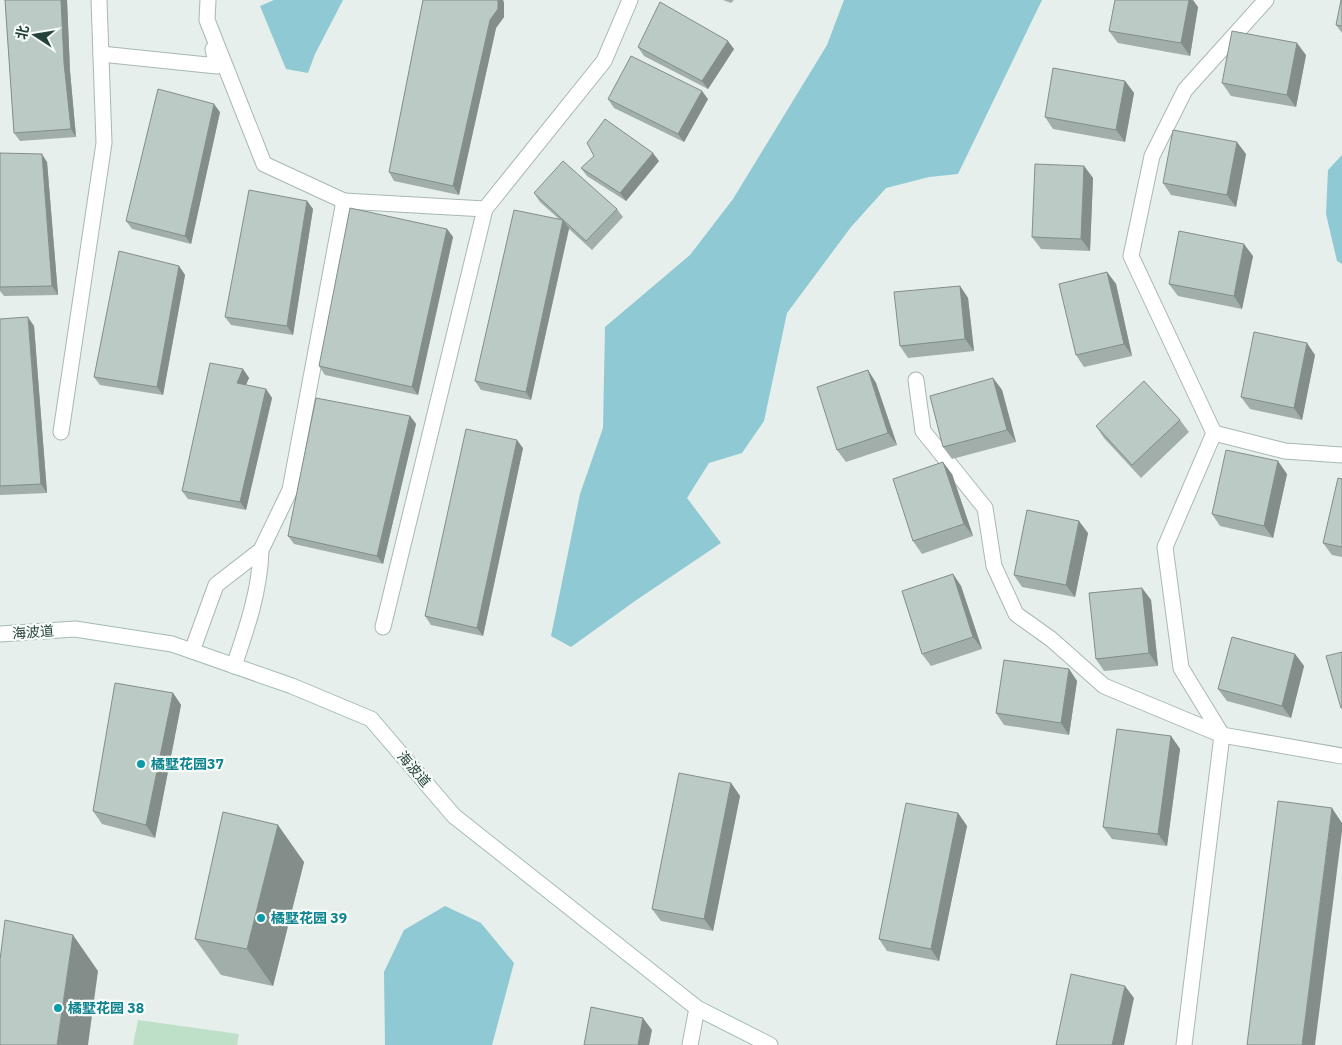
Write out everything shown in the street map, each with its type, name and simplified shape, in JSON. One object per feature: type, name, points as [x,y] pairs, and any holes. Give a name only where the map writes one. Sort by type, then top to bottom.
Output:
[{"type":"street","points":[[61,432],[104,143],[99,0]]},
{"type":"street","points":[[101,54],[217,66],[207,20],[208,0]]},
{"type":"street","points":[[383,628],[485,210],[604,61],[630,0]]},
{"type":"street","points":[[1184,1045],[1222,735],[1181,668],[1165,546],[1214,433],[1131,256],[1152,156],[1184,90],[1266,0]]},
{"type":"street","points":[[207,20],[264,164],[344,201],[485,210]]},
{"type":"street","points":[[234,666],[249,620],[260,573],[261,550],[290,490],[344,201]]},
{"type":"street","points":[[916,380],[923,431],[985,508],[994,566],[1016,614],[1051,639],[1104,686],[1222,735],[1342,756]]},
{"type":"street","points":[[1214,433],[1285,451],[1342,455]]},
{"type":"street","points":[[192,651],[216,585],[261,550]]},
{"type":"street","name":"海波道","points":[[0,634],[75,629],[172,644],[292,686],[371,719],[454,816],[696,1008],[770,1045]]},
{"type":"street","points":[[690,1045],[696,1008]]},
{"type":"green space","points":[[138,1020],[239,1034],[237,1045],[133,1045]]},
{"type":"water","points":[[274,0],[343,0],[315,54],[308,73],[286,69],[260,6]]},
{"type":"water","points":[[844,0],[1042,0],[958,174],[929,177],[886,188],[851,227],[787,313],[764,421],[742,453],[709,463],[687,498],[721,543],[571,647],[551,636],[580,494],[603,428],[605,327],[690,255],[733,199],[827,45]]},
{"type":"water","points":[[1342,155],[1342,264],[1337,261],[1326,214],[1328,170]]},
{"type":"water","points":[[445,906],[481,923],[514,963],[492,1045],[385,1045],[384,972],[404,930]]},
{"type":"building","points":[[5,0],[61,0],[64,63],[71,129],[14,133]]},
{"type":"building","points":[[423,0],[498,0],[498,9],[490,20],[453,186],[389,172]]},
{"type":"building","points":[[1115,0],[1189,0],[1181,43],[1109,31]]},
{"type":"building","points":[[1342,0],[1342,26],[1336,25]]},
{"type":"building","points":[[660,2],[728,41],[702,81],[638,47]]},
{"type":"building","points":[[1232,31],[1297,43],[1287,95],[1222,83]]},
{"type":"building","points":[[631,56],[702,91],[678,134],[608,99]]},
{"type":"building","points":[[1053,68],[1125,81],[1116,130],[1045,117]]},
{"type":"building","points":[[158,89],[214,104],[185,236],[126,221]]},
{"type":"building","points":[[605,119],[653,153],[620,193],[581,168],[594,156],[587,143]]},
{"type":"building","points":[[1173,130],[1237,142],[1227,195],[1163,183]]},
{"type":"building","points":[[0,153],[42,154],[52,286],[0,287]]},
{"type":"building","points":[[563,161],[617,209],[586,241],[534,193]]},
{"type":"building","points":[[1035,164],[1084,166],[1081,239],[1032,237]]},
{"type":"building","points":[[249,190],[307,201],[287,326],[225,317]]},
{"type":"building","points":[[350,208],[447,229],[412,387],[319,366]]},
{"type":"building","points":[[514,210],[563,220],[526,392],[475,381]]},
{"type":"building","points":[[1179,231],[1244,244],[1234,296],[1169,284]]},
{"type":"building","points":[[119,251],[179,266],[157,387],[94,377]]},
{"type":"building","points":[[1107,272],[1124,344],[1076,355],[1059,284]]},
{"type":"building","points":[[960,286],[965,339],[900,346],[894,292]]},
{"type":"building","points":[[28,317],[41,484],[0,486],[0,319]]},
{"type":"building","points":[[1254,332],[1307,343],[1294,408],[1241,397]]},
{"type":"building","points":[[210,363],[243,369],[237,383],[266,389],[240,502],[182,491]]},
{"type":"building","points":[[868,370],[888,433],[837,450],[817,387]]},
{"type":"building","points":[[993,378],[1007,430],[943,447],[930,396]]},
{"type":"building","points":[[1144,381],[1180,420],[1132,465],[1096,426]]},
{"type":"building","points":[[316,398],[410,416],[377,556],[288,536]]},
{"type":"building","points":[[466,429],[517,440],[477,628],[425,616]]},
{"type":"building","points":[[1226,450],[1278,461],[1264,526],[1212,514]]},
{"type":"building","points":[[943,462],[964,524],[913,541],[893,479]]},
{"type":"building","points":[[1338,478],[1342,479],[1342,547],[1323,543]]},
{"type":"building","points":[[1027,510],[1079,521],[1066,585],[1014,575]]},
{"type":"building","points":[[953,574],[973,637],[922,654],[902,591]]},
{"type":"building","points":[[1142,588],[1149,653],[1096,659],[1089,593]]},
{"type":"building","points":[[1232,637],[1295,654],[1282,706],[1218,689]]},
{"type":"building","points":[[1342,652],[1342,708],[1341,708],[1326,656]]},
{"type":"building","points":[[1004,660],[1069,669],[1061,723],[996,713]]},
{"type":"building","name":"橘墅花园37","points":[[115,683],[173,693],[146,825],[93,811]]},
{"type":"building","points":[[1117,729],[1171,736],[1158,834],[1103,827]]},
{"type":"building","points":[[679,773],[731,783],[704,919],[652,909]]},
{"type":"building","points":[[1278,801],[1332,808],[1302,1045],[1247,1045]]},
{"type":"building","points":[[906,803],[958,813],[931,949],[879,939]]},
{"type":"building","points":[[223,812],[278,825],[247,949],[195,939]]},
{"type":"building","points":[[5,920],[73,935],[57,1045],[0,1045],[0,960]]},
{"type":"building","points":[[1071,974],[1125,986],[1112,1045],[1056,1045]]},
{"type":"building","points":[[591,1007],[643,1018],[638,1045],[584,1045]]},
{"type":"place","name":"橘墅花园37","points":[[141,764]]},
{"type":"place","name":"橘墅花园 39","points":[[261,918]]},
{"type":"place","name":"橘墅花园 38","points":[[58,1008]]}]
